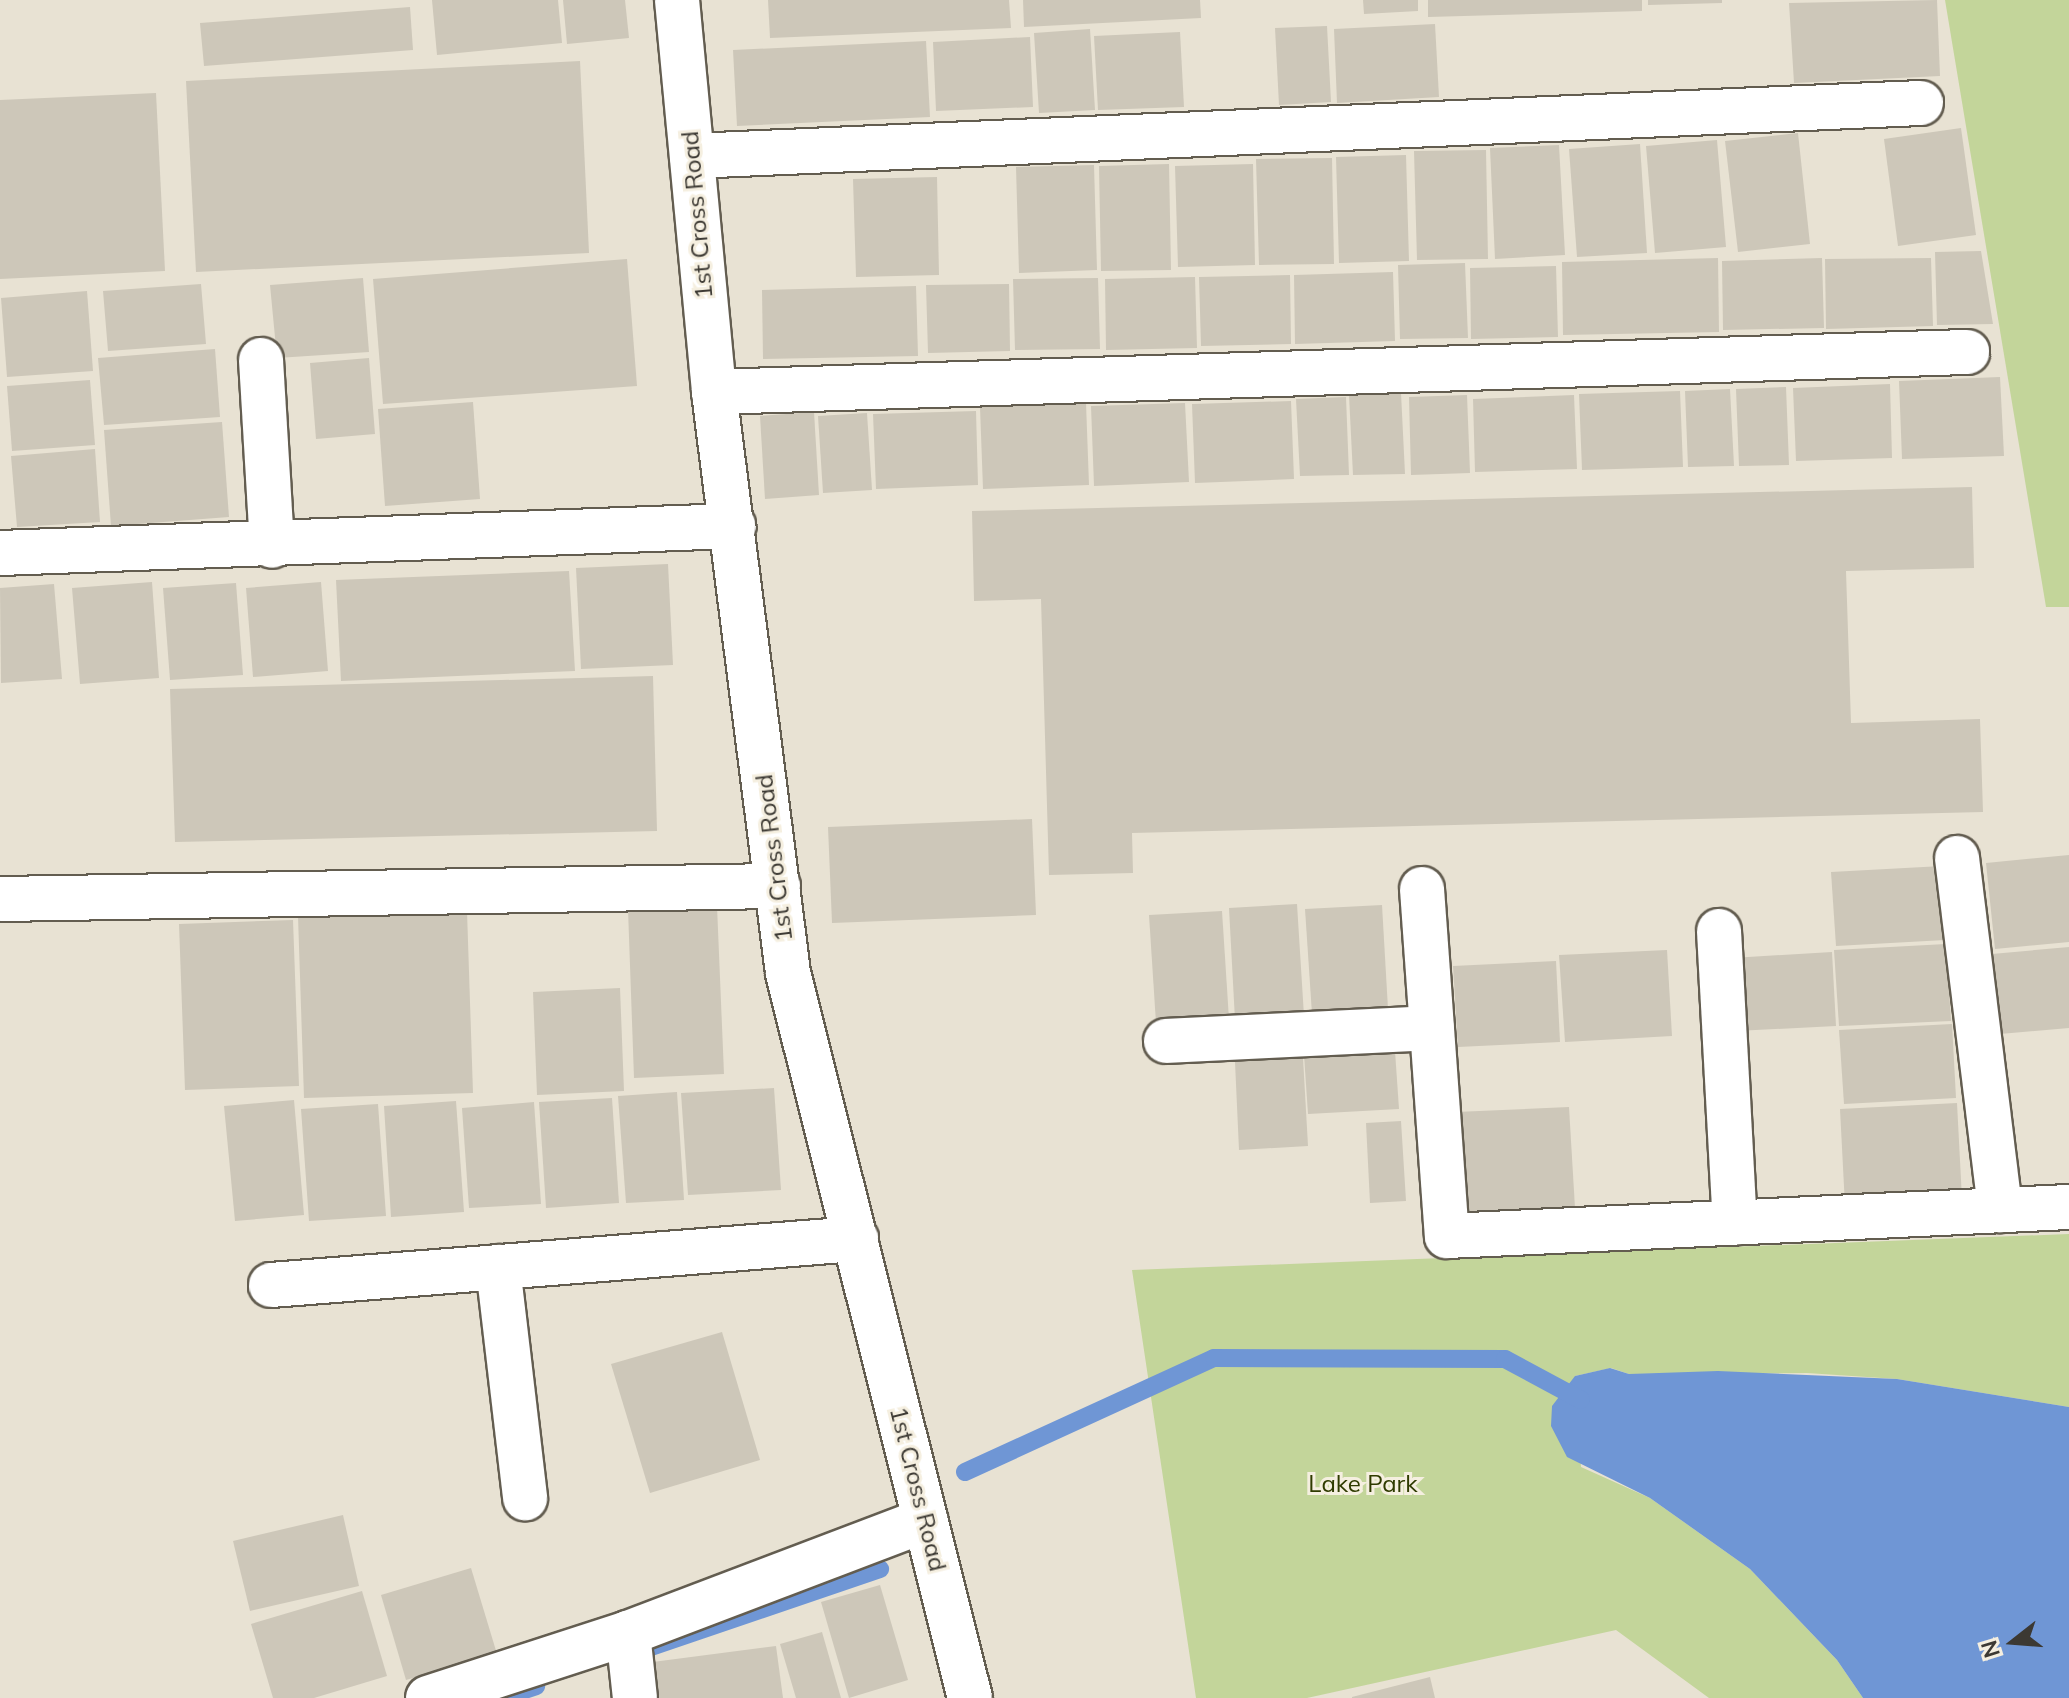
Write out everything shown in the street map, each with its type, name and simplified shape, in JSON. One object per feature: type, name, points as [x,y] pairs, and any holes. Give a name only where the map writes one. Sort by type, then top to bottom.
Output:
[{"type":"street","name":"1st Cross Road","points":[[677,0],[714,392],[734,526],[788,973],[970,1698]]},
{"type":"street","points":[[692,156],[1921,103]]},
{"type":"street","points":[[714,392],[1967,352]]},
{"type":"street","points":[[261,360],[272,546]]},
{"type":"street","points":[[0,553],[272,546],[734,526]]},
{"type":"street","points":[[1957,858],[2000,1210]]},
{"type":"street","points":[[0,899],[778,886]]},
{"type":"street","points":[[1422,889],[1447,1236],[2069,1207]]},
{"type":"street","points":[[1719,931],[1735,1223]]},
{"type":"street","points":[[1166,1041],[1432,1028]]},
{"type":"street","points":[[271,1285],[856,1239]]},
{"type":"street","points":[[498,1267],[525,1498]]},
{"type":"street","points":[[428,1698],[628,1633],[925,1520]]},
{"type":"street","points":[[628,1633],[635,1698]]},
{"type":"green space","points":[[1945,0],[2069,0],[2069,607],[2046,607]]},
{"type":"green space","name":"Lake Park","points":[[2069,1234],[2069,1407],[1897,1379],[1807,1373],[1629,1374],[1611,1368],[1575,1376],[1581,1467],[1650,1498],[1750,1569],[1837,1660],[1863,1698],[1709,1698],[1616,1630],[1307,1698],[1196,1698],[1132,1270]]},
{"type":"water","points":[[1610,1368],[1629,1374],[1718,1371],[1897,1379],[2069,1407],[2069,1698],[1863,1698],[1837,1660],[1750,1569],[1650,1498],[1567,1457],[1551,1426],[1552,1406],[1575,1376]]},
{"type":"building","points":[[432,0],[558,0],[562,43],[437,55]]},
{"type":"building","points":[[563,0],[625,0],[629,38],[567,44]]},
{"type":"building","points":[[768,0],[1009,0],[1011,28],[770,38]]},
{"type":"building","points":[[1023,0],[1200,0],[1201,18],[1024,27]]},
{"type":"building","points":[[1363,0],[1418,0],[1418,11],[1364,14]]},
{"type":"building","points":[[1428,0],[1642,0],[1642,11],[1428,17]]},
{"type":"building","points":[[1648,0],[1722,0],[1722,3],[1648,5]]},
{"type":"building","points":[[1937,0],[1940,76],[1794,83],[1789,3]]},
{"type":"building","points":[[410,7],[413,50],[204,66],[200,23]]},
{"type":"building","points":[[1435,24],[1439,97],[1337,103],[1334,29]]},
{"type":"building","points":[[1327,26],[1331,102],[1279,105],[1275,28]]},
{"type":"building","points":[[1090,29],[1095,110],[1039,113],[1034,33]]},
{"type":"building","points":[[1180,32],[1184,107],[1098,110],[1094,36]]},
{"type":"building","points":[[1030,37],[1033,107],[936,111],[933,42]]},
{"type":"building","points":[[926,41],[930,117],[737,126],[733,50]]},
{"type":"building","points":[[580,61],[589,253],[196,272],[186,81]]},
{"type":"building","points":[[156,93],[165,271],[0,279],[0,100]]},
{"type":"building","points":[[1961,128],[1976,235],[1898,246],[1884,139]]},
{"type":"building","points":[[1798,133],[1810,244],[1738,252],[1725,141]]},
{"type":"building","points":[[1717,140],[1726,247],[1655,253],[1646,146]]},
{"type":"building","points":[[1640,144],[1647,253],[1577,257],[1569,149]]},
{"type":"building","points":[[1559,145],[1565,255],[1495,259],[1490,148]]},
{"type":"building","points":[[1486,150],[1488,259],[1417,260],[1414,151]]},
{"type":"building","points":[[1406,155],[1409,261],[1339,263],[1336,157]]},
{"type":"building","points":[[1332,158],[1334,264],[1259,265],[1256,159]]},
{"type":"building","points":[[1169,164],[1171,270],[1101,271],[1099,166]]},
{"type":"building","points":[[1253,164],[1255,265],[1178,267],[1175,166]]},
{"type":"building","points":[[1094,165],[1097,270],[1019,273],[1016,167]]},
{"type":"building","points":[[937,177],[939,275],[856,277],[853,179]]},
{"type":"building","points":[[1981,251],[1993,324],[1937,325],[1935,252]]},
{"type":"building","points":[[1718,258],[1719,332],[1563,335],[1562,262]]},
{"type":"building","points":[[1822,258],[1824,328],[1723,330],[1722,261]]},
{"type":"building","points":[[1931,258],[1933,326],[1826,329],[1825,259]]},
{"type":"building","points":[[627,259],[637,386],[383,404],[373,279]]},
{"type":"building","points":[[1465,263],[1468,338],[1400,339],[1398,265]]},
{"type":"building","points":[[1556,266],[1558,337],[1471,339],[1470,268]]},
{"type":"building","points":[[1393,272],[1395,341],[1295,344],[1294,275]]},
{"type":"building","points":[[1290,275],[1291,344],[1201,346],[1199,277]]},
{"type":"building","points":[[1195,277],[1197,348],[1106,350],[1105,279]]},
{"type":"building","points":[[363,278],[369,352],[277,358],[270,285]]},
{"type":"building","points":[[1098,278],[1100,349],[1015,350],[1013,279]]},
{"type":"building","points":[[201,284],[206,344],[108,351],[103,291]]},
{"type":"building","points":[[1009,284],[1010,351],[928,353],[926,285]]},
{"type":"building","points":[[916,286],[918,356],[763,359],[762,290]]},
{"type":"building","points":[[87,291],[93,371],[7,377],[1,298]]},
{"type":"building","points":[[215,349],[220,417],[104,425],[98,358]]},
{"type":"building","points":[[369,358],[375,434],[316,439],[310,363]]},
{"type":"building","points":[[2000,377],[2004,456],[1902,459],[1899,381]]},
{"type":"building","points":[[90,380],[95,445],[12,451],[7,386]]},
{"type":"building","points":[[1890,384],[1892,458],[1796,461],[1793,388]]},
{"type":"building","points":[[1786,387],[1789,465],[1739,466],[1736,389]]},
{"type":"building","points":[[1730,389],[1734,466],[1688,467],[1685,391]]},
{"type":"building","points":[[1680,391],[1683,467],[1582,470],[1579,394]]},
{"type":"building","points":[[1401,393],[1405,474],[1353,475],[1349,395]]},
{"type":"building","points":[[1467,395],[1470,473],[1411,475],[1409,397]]},
{"type":"building","points":[[1574,395],[1577,469],[1475,472],[1473,399]]},
{"type":"building","points":[[1346,397],[1349,475],[1300,476],[1296,399]]},
{"type":"building","points":[[1291,401],[1294,479],[1195,483],[1192,404]]},
{"type":"building","points":[[473,402],[480,499],[385,506],[378,409]]},
{"type":"building","points":[[1086,403],[1089,485],[983,489],[980,407]]},
{"type":"building","points":[[1185,403],[1189,482],[1094,486],[1091,406]]},
{"type":"building","points":[[976,411],[978,485],[876,489],[873,414]]},
{"type":"building","points":[[814,412],[819,495],[765,499],[760,416]]},
{"type":"building","points":[[867,413],[872,490],[823,493],[818,416]]},
{"type":"building","points":[[222,422],[229,517],[111,526],[104,430]]},
{"type":"building","points":[[95,449],[100,522],[17,527],[11,456]]},
{"type":"building","points":[[1972,487],[1974,568],[1846,571],[1851,723],[1980,719],[1983,812],[1132,833],[1133,873],[1049,875],[1041,599],[974,601],[972,511]]},
{"type":"building","points":[[668,564],[673,665],[581,669],[576,568]]},
{"type":"building","points":[[569,571],[575,671],[341,681],[336,580]]},
{"type":"building","points":[[152,582],[159,678],[80,684],[72,588]]},
{"type":"building","points":[[321,582],[328,671],[253,677],[246,588]]},
{"type":"building","points":[[236,583],[243,675],[170,680],[163,588]]},
{"type":"building","points":[[54,584],[62,679],[1,683],[0,588]]},
{"type":"building","points":[[653,676],[657,831],[175,842],[170,689]]},
{"type":"building","points":[[1032,819],[1036,915],[832,923],[828,827]]},
{"type":"building","points":[[2069,855],[2069,942],[1995,949],[1986,863]]},
{"type":"building","points":[[1942,866],[1945,940],[1836,946],[1831,872]]},
{"type":"building","points":[[1297,904],[1304,1016],[1235,1020],[1229,908]]},
{"type":"building","points":[[1382,905],[1388,1009],[1312,1014],[1305,909]]},
{"type":"building","points":[[717,906],[724,1074],[634,1078],[628,909]]},
{"type":"building","points":[[467,911],[473,1093],[304,1098],[298,916]]},
{"type":"building","points":[[1222,911],[1229,1019],[1156,1023],[1149,915]]},
{"type":"building","points":[[293,920],[299,1086],[185,1090],[179,924]]},
{"type":"building","points":[[1946,944],[1951,1021],[1839,1026],[1834,950]]},
{"type":"building","points":[[2069,947],[2069,1028],[2000,1034],[1992,954]]},
{"type":"building","points":[[1667,950],[1672,1036],[1565,1042],[1559,955]]},
{"type":"building","points":[[1832,952],[1836,1026],[1736,1031],[1732,958]]},
{"type":"building","points":[[1556,961],[1560,1042],[1458,1047],[1453,966]]},
{"type":"building","points":[[620,988],[624,1091],[537,1095],[533,992]]},
{"type":"building","points":[[1952,1024],[1956,1098],[1844,1104],[1839,1030]]},
{"type":"building","points":[[1395,1051],[1399,1109],[1308,1114],[1304,1055]]},
{"type":"building","points":[[1303,1058],[1308,1146],[1239,1150],[1235,1062]]},
{"type":"building","points":[[774,1088],[781,1190],[688,1195],[681,1093]]},
{"type":"building","points":[[677,1092],[684,1200],[626,1203],[618,1096]]},
{"type":"building","points":[[612,1098],[619,1203],[546,1208],[539,1102]]},
{"type":"building","points":[[294,1100],[304,1215],[235,1221],[224,1106]]},
{"type":"building","points":[[456,1101],[464,1212],[391,1217],[384,1106]]},
{"type":"building","points":[[534,1102],[541,1204],[469,1208],[462,1108]]},
{"type":"building","points":[[1957,1103],[1962,1199],[1845,1206],[1840,1109]]},
{"type":"building","points":[[378,1104],[386,1216],[309,1221],[301,1109]]},
{"type":"building","points":[[1569,1107],[1575,1208],[1462,1214],[1456,1112]]},
{"type":"building","points":[[1401,1121],[1406,1201],[1370,1203],[1366,1123]]},
{"type":"building","points":[[722,1332],[760,1460],[650,1493],[611,1364]]},
{"type":"building","points":[[343,1515],[359,1586],[250,1611],[233,1541]]},
{"type":"building","points":[[471,1568],[497,1654],[406,1680],[381,1595]]},
{"type":"building","points":[[880,1585],[908,1680],[849,1698],[821,1602]]},
{"type":"building","points":[[362,1591],[387,1676],[314,1698],[273,1698],[251,1624]]},
{"type":"building","points":[[822,1632],[841,1698],[796,1698],[780,1644]]},
{"type":"building","points":[[776,1646],[783,1698],[650,1698],[645,1663]]},
{"type":"building","points":[[1430,1677],[1435,1698],[1352,1698],[1352,1697]]},
{"type":"waterway","points":[[965,1472],[1214,1358],[1505,1359],[1581,1400]]},
{"type":"waterway","points":[[651,1647],[880,1569]]},
{"type":"waterway","points":[[500,1698],[536,1686]]}]
